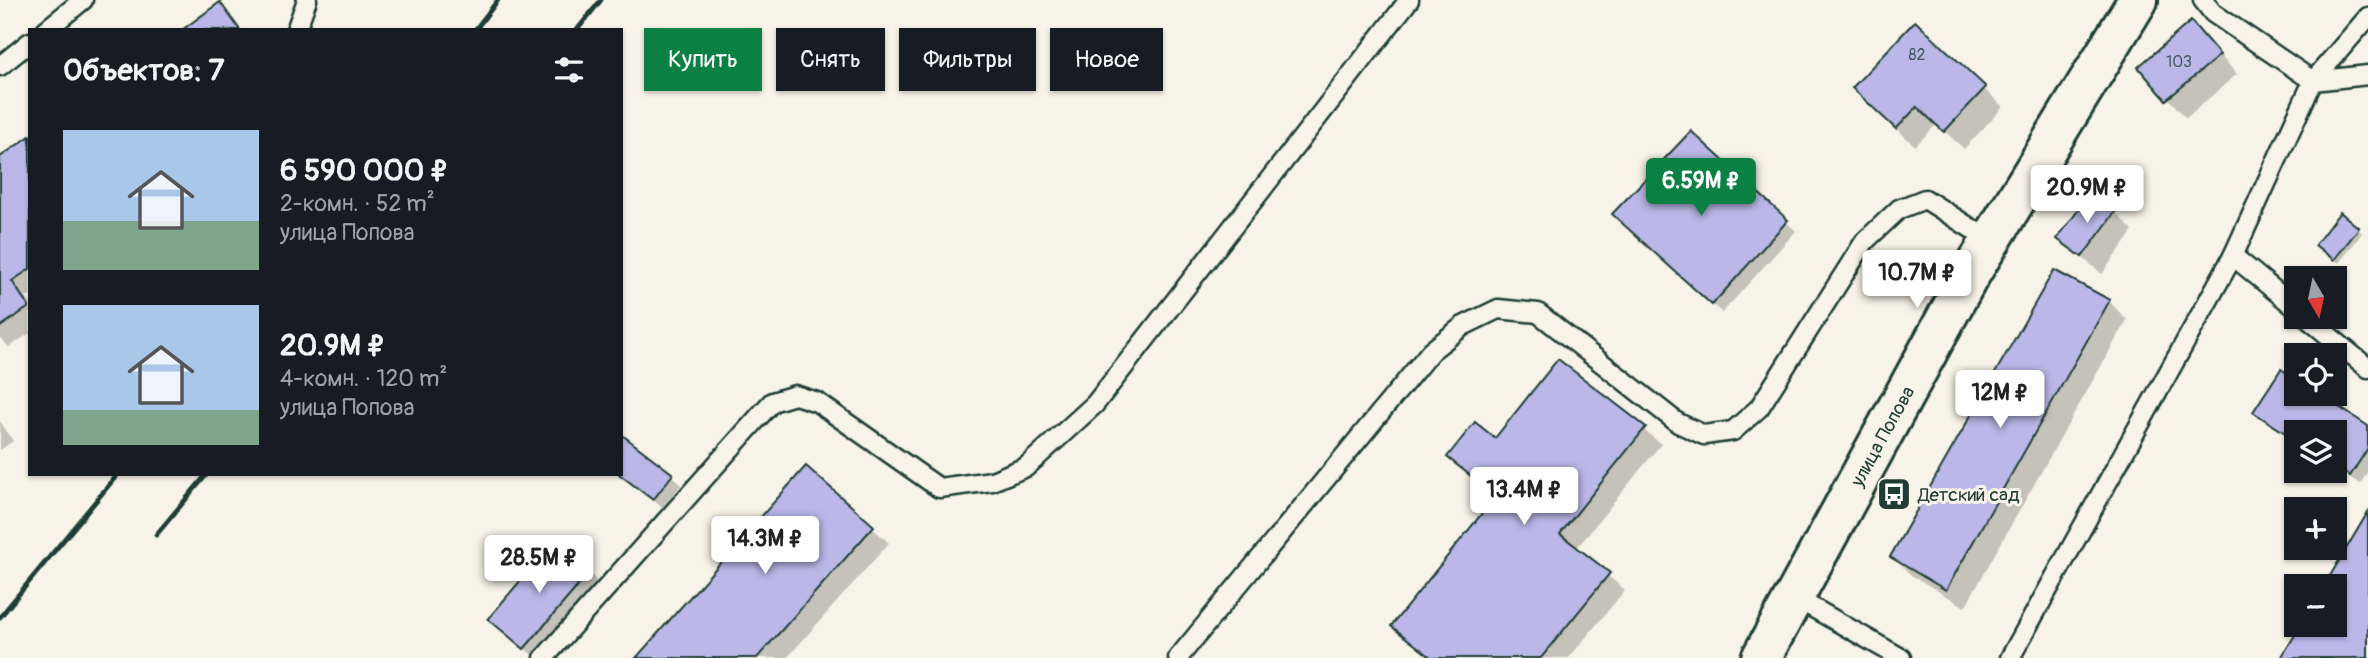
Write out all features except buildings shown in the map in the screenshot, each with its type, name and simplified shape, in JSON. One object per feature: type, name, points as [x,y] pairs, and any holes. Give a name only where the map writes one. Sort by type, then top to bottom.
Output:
[{"type":"street","name":"улица Попова","points":[[1761,658],[1991,241],[2138,0]]},
{"type":"lane","points":[[48,28],[83,0]]},
{"type":"lane","points":[[297,28],[307,0]]},
{"type":"lane","points":[[544,658],[772,402],[794,395],[817,402],[939,488],[992,481],[1026,467],[1095,404],[1409,0]]},
{"type":"lane","points":[[2203,0],[2213,13],[2313,81],[2368,75]]},
{"type":"lane","points":[[2010,658],[2233,256],[2313,81],[2368,17]]},
{"type":"lane","points":[[0,66],[28,44]]},
{"type":"lane","points":[[1178,658],[1431,351],[1463,326],[1498,309],[1538,313],[1678,423],[1704,435],[1732,431],[1759,408],[1865,241],[1899,209],[1925,199],[1991,241]]},
{"type":"lane","points":[[2233,256],[2284,298]]},
{"type":"lane","points":[[2321,329],[2368,368]]},
{"type":"lane","points":[[1794,597],[1901,658]]},
{"type":"railway","points":[[477,28],[498,0]]},
{"type":"railway","points":[[579,28],[601,0]]},
{"type":"railway","points":[[0,617],[116,476]]},
{"type":"railway","points":[[156,535],[205,476]]},
{"type":"place","name":"Детский сад","points":[[1894,494]]}]
